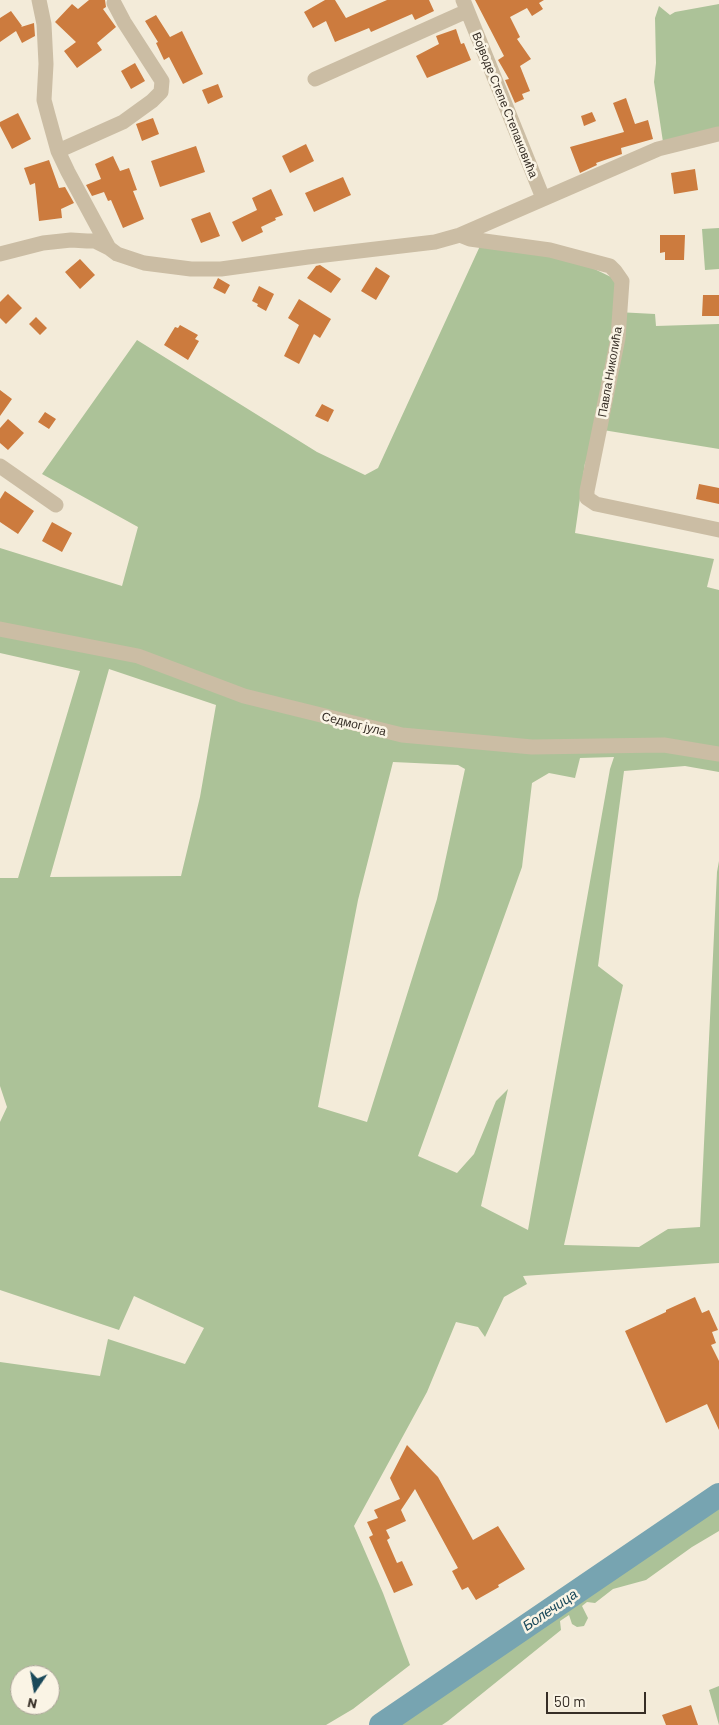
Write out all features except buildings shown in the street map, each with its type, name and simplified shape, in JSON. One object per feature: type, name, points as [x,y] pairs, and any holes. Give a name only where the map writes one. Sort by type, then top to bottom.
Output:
[{"type":"street","points":[[39,0],[46,47],[44,100],[58,151],[109,248]]},
{"type":"street","points":[[58,151],[123,122],[161,92],[162,81],[114,3]]},
{"type":"street","name":"Војводе Степе Степановића","points":[[315,79],[465,6],[543,198]]},
{"type":"street","points":[[0,254],[43,243],[71,240],[95,241],[117,254],[144,263],[191,269],[221,269],[435,242],[460,234],[658,149],[718,134]]},
{"type":"street","name":"Павла Николића","points":[[460,234],[470,239],[550,250],[610,266],[615,271],[622,281],[618,338],[587,498],[596,504],[719,530]]},
{"type":"street","points":[[0,466],[56,505]]},
{"type":"street","name":"Седмог јула","points":[[0,629],[138,656],[244,696],[402,735],[532,747],[664,745],[719,754]]},
{"type":"green space","points":[[719,4],[719,127],[663,142],[654,82],[656,63],[655,18],[659,6],[670,15],[675,12]]},
{"type":"green space","points":[[719,228],[719,269],[705,270],[702,229]]},
{"type":"green space","points":[[480,246],[535,253],[584,264],[611,277],[618,285],[617,312],[655,314],[656,326],[719,324],[719,449],[603,430],[585,463],[575,533],[714,559],[707,587],[719,590],[719,772],[685,766],[624,771],[598,966],[623,985],[564,1245],[639,1247],[668,1229],[700,1227],[719,861],[719,1263],[523,1276],[527,1284],[504,1297],[485,1337],[478,1327],[456,1322],[427,1392],[354,1526],[383,1593],[410,1665],[353,1709],[326,1725],[0,1725],[0,1362],[100,1376],[108,1339],[185,1364],[204,1328],[134,1296],[119,1330],[0,1290],[0,1122],[7,1107],[0,1086],[0,878],[18,878],[80,671],[0,653],[0,548],[122,586],[138,527],[42,474],[137,340],[317,452],[365,475],[378,468]],"holes":[[[109,669],[216,705],[200,797],[181,876],[50,877]],[[614,757],[610,769],[528,1230],[481,1206],[508,1089],[496,1101],[474,1154],[457,1173],[418,1156],[522,867],[532,783],[549,773],[575,778],[580,758]],[[393,762],[458,765],[465,769],[437,899],[367,1122],[318,1107],[358,900]]]},
{"type":"green space","points":[[719,1505],[719,1531],[692,1547],[646,1580],[613,1589],[595,1603],[587,1602],[582,1606],[588,1618],[584,1626],[577,1627],[572,1624],[569,1615],[560,1621],[561,1630],[448,1721],[442,1725],[395,1725],[558,1612]]},
{"type":"green space","points":[[719,1686],[719,1725],[709,1690]]},
{"type":"waterway","name":"Болечица","points":[[381,1725],[719,1495]]}]
